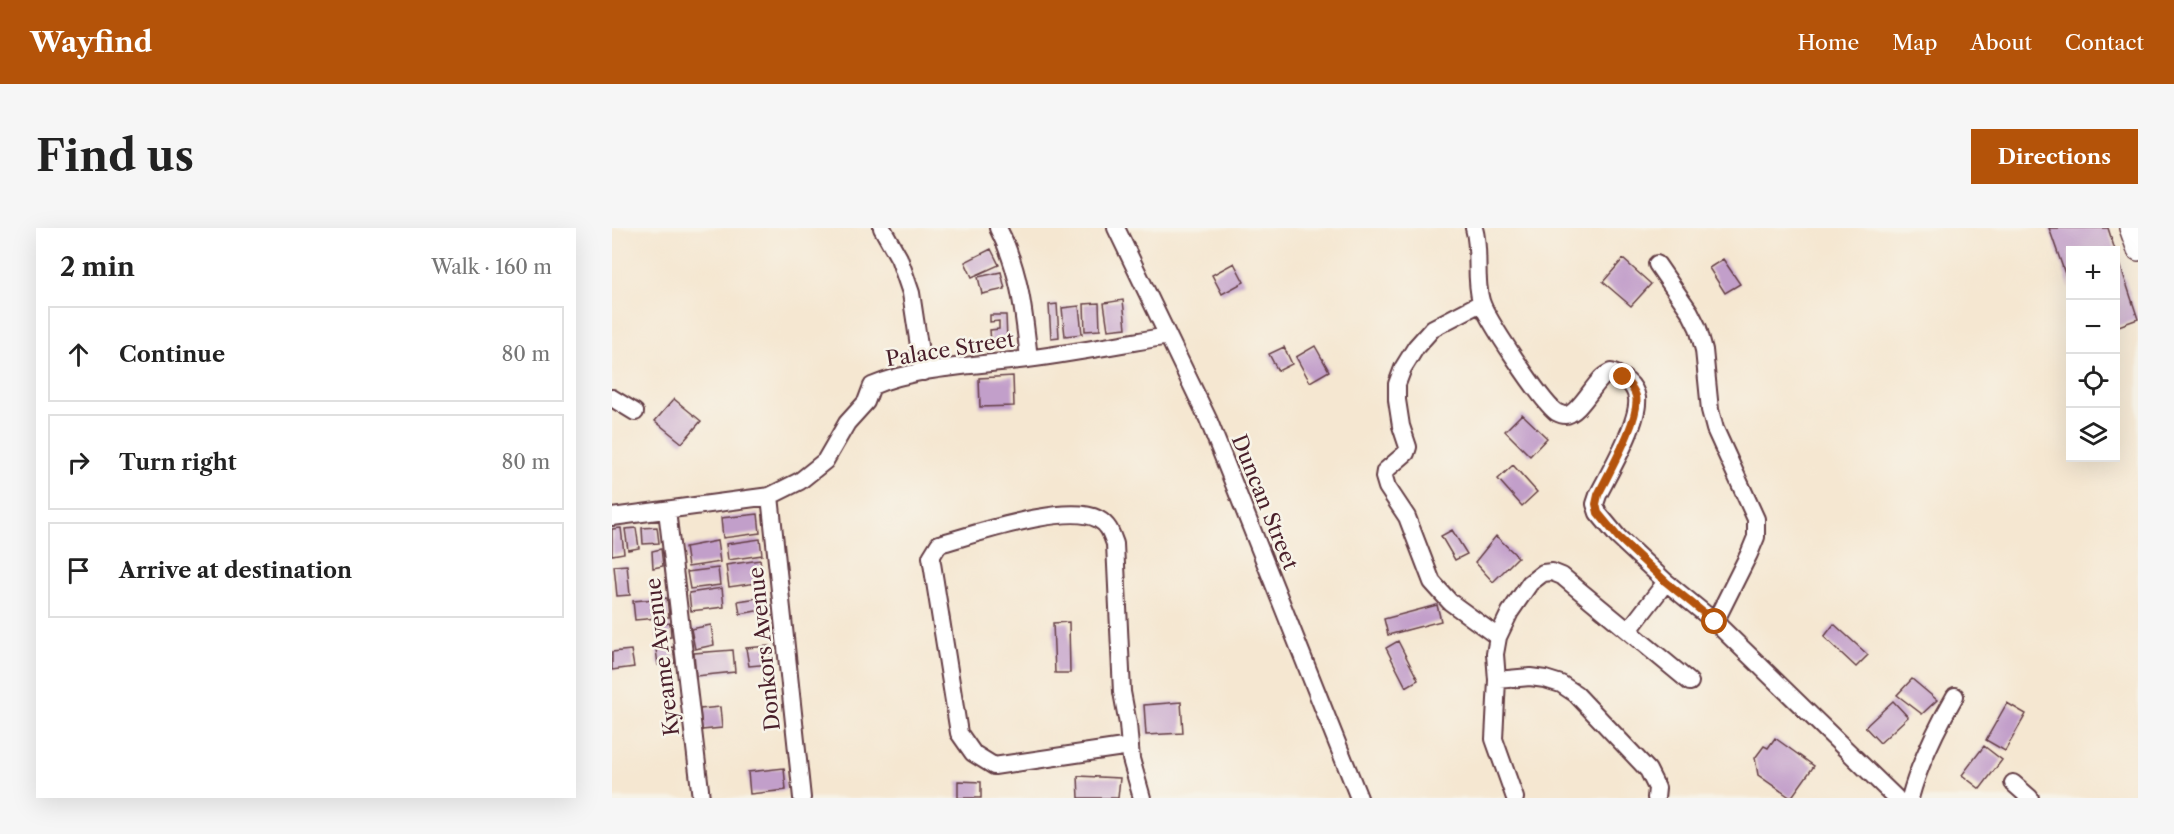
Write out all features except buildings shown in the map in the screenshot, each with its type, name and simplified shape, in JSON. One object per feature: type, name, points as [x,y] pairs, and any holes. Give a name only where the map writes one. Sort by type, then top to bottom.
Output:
[{"type":"main road","points":[[2130,228],[2138,250]]},
{"type":"street","points":[[882,228],[899,258],[911,293],[923,372]]},
{"type":"street","points":[[998,228],[1015,269],[1023,298],[1029,359]]},
{"type":"street","name":"Duncan Street","points":[[1116,228],[1208,419],[1359,798]]},
{"type":"street","points":[[1474,228],[1478,243],[1477,284],[1482,303],[1489,318],[1516,358],[1557,413],[1564,415],[1572,413],[1601,378],[1611,372],[1623,377],[1633,388],[1637,398],[1629,431],[1598,495],[1596,504],[1598,513],[1618,537],[1666,582],[1715,622],[1896,798]]},
{"type":"street","points":[[1657,264],[1690,312],[1698,328],[1704,350],[1710,410],[1715,429],[1756,519],[1756,537],[1749,555],[1715,622]]},
{"type":"street","points":[[1482,303],[1432,328],[1416,347],[1403,368],[1397,384],[1397,400],[1401,426],[1408,447],[1407,453],[1385,471],[1384,477],[1387,487],[1407,518],[1432,582],[1450,602],[1498,637]]},
{"type":"street","name":"Palace Street","points":[[612,517],[770,496],[800,481],[825,461],[847,423],[866,402],[872,386],[888,380],[923,372],[1029,359],[1168,336]]},
{"type":"street","points":[[612,398],[634,412]]},
{"type":"street","name":"Donkors Avenue","points":[[770,496],[802,798]]},
{"type":"street","name":"Kyeame Avenue","points":[[667,510],[701,798]]},
{"type":"street","points":[[1130,746],[994,766],[973,753],[959,733],[931,557],[939,544],[1041,516],[1075,514],[1096,518],[1110,528],[1115,544],[1122,692],[1130,746],[1131,759],[1142,798]]},
{"type":"street","points":[[1515,798],[1494,739],[1497,680],[1495,654],[1498,637],[1510,612],[1530,583],[1543,573],[1552,572],[1562,576],[1690,682]]},
{"type":"street","points":[[1629,630],[1666,582]]},
{"type":"street","points":[[1497,680],[1530,677],[1545,679],[1561,684],[1576,694],[1648,770],[1657,788],[1656,798]]},
{"type":"street","points":[[1910,798],[1917,772],[1955,696]]},
{"type":"street","points":[[2013,783],[2030,798]]},
{"type":"route","points":[[1623,377],[1633,388],[1637,398],[1629,431],[1598,495],[1596,504],[1598,513],[1618,537],[1666,582],[1715,622]]}]
